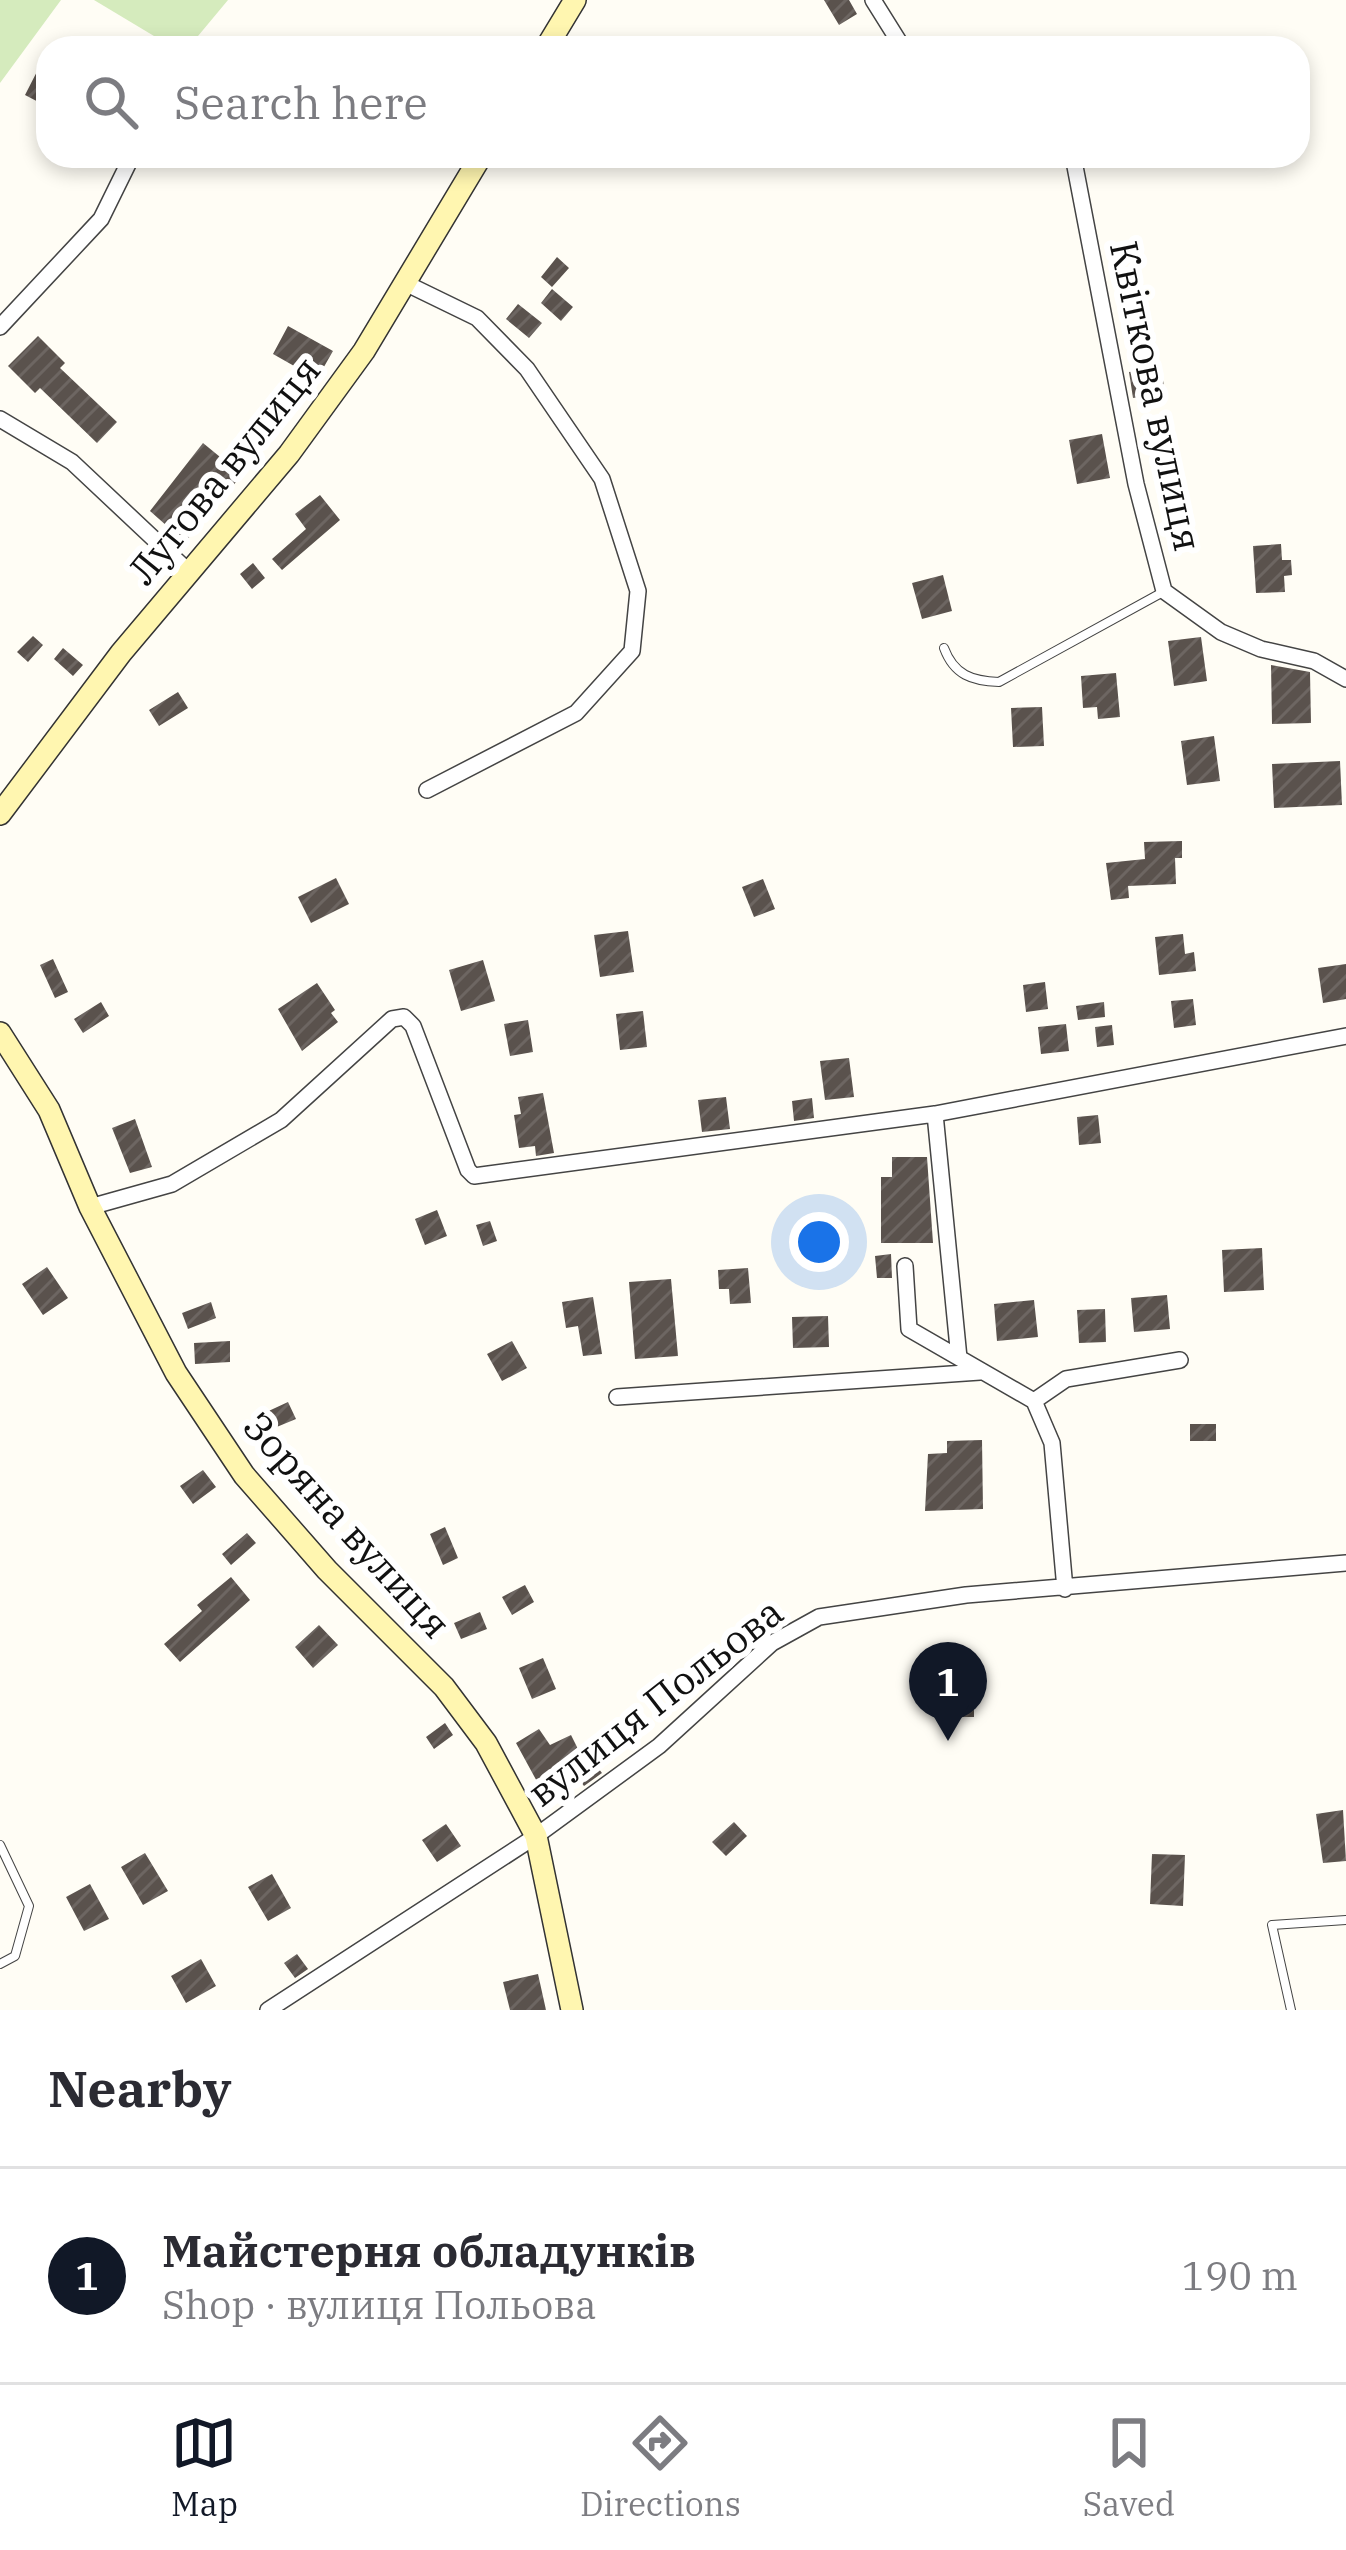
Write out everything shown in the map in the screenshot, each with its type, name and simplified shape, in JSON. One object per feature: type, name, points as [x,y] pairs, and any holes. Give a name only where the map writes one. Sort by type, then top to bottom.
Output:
[{"type":"street","points":[[553,36],[575,0]]},
{"type":"street","points":[[873,0],[896,36]]},
{"type":"street","points":[[0,327],[100,219],[126,168]]},
{"type":"street","name":"Лугова вулиця","points":[[0,814],[121,653],[289,454],[364,351],[475,168]]},
{"type":"street","name":"Квіткова вулиця","points":[[1074,168],[1136,484],[1165,591],[1221,632],[1261,650],[1314,661],[1346,679]]},
{"type":"street","points":[[405,283],[477,318],[527,369],[602,478],[638,591],[632,651],[576,713],[428,790]]},
{"type":"street","points":[[0,419],[72,462],[189,572]]},
{"type":"street","points":[[90,1208],[172,1184],[281,1120],[392,1019],[404,1017],[413,1026],[474,1176],[935,1114],[1346,1036]]},
{"type":"street","name":"Зоряна вулиця","points":[[0,1034],[49,1109],[90,1208],[176,1373],[244,1474],[327,1570],[444,1687],[487,1743],[536,1836],[572,2010]]},
{"type":"street","points":[[935,1114],[959,1358]]},
{"type":"street","points":[[905,1266],[909,1329],[1034,1401],[1052,1443],[1065,1589]]},
{"type":"street","points":[[1034,1401],[1066,1379],[1180,1360]]},
{"type":"street","points":[[617,1397],[982,1372]]},
{"type":"street","name":"вулиця Польова","points":[[268,2010],[536,1836],[658,1746],[772,1643],[818,1618],[966,1595],[1346,1563]]},
{"type":"lane","points":[[944,647],[950,663],[972,681],[999,682],[1165,591]]},
{"type":"lane","points":[[0,1845],[29,1906],[14,1955],[0,1964]]},
{"type":"lane","points":[[1291,2010],[1272,1925],[1346,1920]]},
{"type":"green space","points":[[0,0],[61,0],[0,83]]},
{"type":"green space","points":[[94,0],[228,0],[198,36],[154,36]]},
{"type":"building","points":[[824,0],[849,0],[857,14],[839,25]]},
{"type":"building","points":[[36,73],[36,101],[25,95]]},
{"type":"building","points":[[557,257],[569,268],[552,287],[541,277]]},
{"type":"building","points":[[552,289],[573,307],[561,321],[541,303]]},
{"type":"building","points":[[518,304],[542,323],[529,338],[506,319]]},
{"type":"building","points":[[288,326],[333,351],[317,379],[273,354]]},
{"type":"building","points":[[38,336],[65,363],[60,368],[117,422],[97,443],[40,388],[35,393],[8,366]]},
{"type":"building","points":[[1161,367],[1165,393],[1133,398],[1129,372]]},
{"type":"building","points":[[1102,434],[1110,478],[1077,484],[1069,440]]},
{"type":"building","points":[[203,443],[242,475],[185,542],[150,511]]},
{"type":"building","points":[[320,495],[340,520],[282,570],[272,559],[306,529],[295,514]]},
{"type":"building","points":[[1281,544],[1282,560],[1291,560],[1292,575],[1284,576],[1285,592],[1256,593],[1253,546]]},
{"type":"building","points":[[253,563],[265,578],[252,589],[240,574]]},
{"type":"building","points":[[943,575],[952,611],[922,619],[912,583]]},
{"type":"building","points":[[33,636],[43,645],[28,662],[17,652]]},
{"type":"building","points":[[1201,637],[1207,681],[1174,686],[1168,641]]},
{"type":"building","points":[[63,648],[83,665],[73,676],[54,659]]},
{"type":"building","points":[[1271,665],[1310,672],[1311,723],[1272,724]]},
{"type":"building","points":[[1116,673],[1120,717],[1098,719],[1097,707],[1083,708],[1081,676]]},
{"type":"building","points":[[178,692],[188,708],[159,726],[149,710]]},
{"type":"building","points":[[1042,707],[1044,746],[1013,747],[1011,708]]},
{"type":"building","points":[[1214,736],[1220,781],[1187,785],[1181,741]]},
{"type":"building","points":[[1340,761],[1342,805],[1274,808],[1272,764]]},
{"type":"building","points":[[1182,841],[1182,858],[1175,858],[1176,884],[1128,886],[1129,898],[1111,900],[1106,863],[1145,859],[1144,842]]},
{"type":"building","points":[[336,878],[349,904],[311,923],[298,897]]},
{"type":"building","points":[[763,879],[775,909],[754,917],[742,887]]},
{"type":"building","points":[[628,931],[634,972],[600,977],[594,935]]},
{"type":"building","points":[[1183,934],[1185,954],[1194,952],[1196,971],[1159,975],[1155,937]]},
{"type":"building","points":[[53,959],[68,992],[55,998],[40,965]]},
{"type":"building","points":[[483,960],[495,1001],[461,1011],[449,970]]},
{"type":"building","points":[[1346,964],[1346,999],[1323,1003],[1318,968]]},
{"type":"building","points":[[1045,982],[1048,1009],[1026,1012],[1023,985]]},
{"type":"building","points":[[317,983],[338,1022],[302,1051],[278,1009]]},
{"type":"building","points":[[1193,999],[1196,1025],[1174,1028],[1171,1001]]},
{"type":"building","points":[[101,1002],[109,1016],[83,1033],[74,1019]]},
{"type":"building","points":[[1104,1002],[1105,1017],[1078,1020],[1076,1006]]},
{"type":"building","points":[[643,1011],[647,1047],[620,1050],[616,1014]]},
{"type":"building","points":[[528,1020],[533,1052],[510,1056],[504,1024]]},
{"type":"building","points":[[1066,1024],[1069,1051],[1041,1054],[1038,1027]]},
{"type":"building","points":[[1112,1025],[1114,1045],[1097,1047],[1095,1027]]},
{"type":"building","points":[[849,1058],[854,1097],[825,1100],[820,1061]]},
{"type":"building","points":[[543,1093],[554,1153],[536,1156],[535,1146],[519,1148],[514,1115],[521,1114],[518,1097]]},
{"type":"building","points":[[726,1097],[730,1129],[702,1132],[698,1100]]},
{"type":"building","points":[[812,1098],[814,1118],[794,1121],[792,1101]]},
{"type":"building","points":[[1098,1115],[1101,1143],[1079,1145],[1077,1117]]},
{"type":"building","points":[[135,1119],[152,1167],[130,1173],[112,1128]]},
{"type":"building","points":[[892,1157],[927,1157],[933,1243],[881,1243],[881,1177],[892,1177]]},
{"type":"building","points":[[437,1210],[447,1236],[425,1245],[415,1219]]},
{"type":"building","points":[[490,1221],[497,1241],[483,1246],[476,1225]]},
{"type":"building","points":[[1262,1248],[1264,1290],[1224,1292],[1222,1250]]},
{"type":"building","points":[[891,1254],[892,1278],[877,1278],[875,1256]]},
{"type":"building","points":[[47,1267],[68,1298],[43,1315],[22,1284]]},
{"type":"building","points":[[748,1268],[751,1303],[730,1304],[729,1289],[719,1289],[718,1270]]},
{"type":"building","points":[[671,1279],[678,1356],[635,1359],[629,1282]]},
{"type":"building","points":[[1167,1295],[1170,1329],[1134,1332],[1131,1298]]},
{"type":"building","points":[[593,1297],[602,1354],[583,1356],[578,1326],[566,1328],[562,1302]]},
{"type":"building","points":[[1034,1300],[1038,1337],[997,1341],[994,1304]]},
{"type":"building","points":[[211,1302],[216,1318],[188,1329],[182,1313]]},
{"type":"building","points":[[1105,1309],[1106,1342],[1079,1343],[1077,1310]]},
{"type":"building","points":[[828,1316],[829,1347],[793,1348],[792,1317]]},
{"type":"building","points":[[230,1341],[230,1362],[195,1364],[194,1343]]},
{"type":"building","points":[[512,1341],[527,1368],[502,1381],[487,1354]]},
{"type":"building","points":[[288,1402],[296,1419],[267,1431],[260,1415]]},
{"type":"building","points":[[1190,1424],[1216,1424],[1216,1441],[1190,1441]]},
{"type":"building","points":[[982,1440],[983,1509],[925,1511],[928,1454],[947,1453],[947,1441]]},
{"type":"building","points":[[203,1470],[216,1487],[193,1504],[180,1486]]},
{"type":"building","points":[[445,1527],[458,1558],[443,1565],[430,1534]]},
{"type":"building","points":[[247,1533],[256,1543],[231,1565],[222,1554]]},
{"type":"building","points":[[231,1577],[250,1600],[180,1662],[164,1644],[202,1611],[197,1605]]},
{"type":"building","points":[[525,1585],[534,1602],[512,1615],[502,1597]]},
{"type":"building","points":[[480,1612],[487,1629],[461,1639],[454,1623]]},
{"type":"building","points":[[319,1625],[338,1645],[313,1668],[295,1647]]},
{"type":"building","points":[[543,1658],[556,1689],[532,1699],[519,1668]]},
{"type":"building","points":[[974,1699],[974,1717],[943,1717],[942,1700]]},
{"type":"building","points":[[445,1723],[453,1735],[434,1749],[426,1737]]},
{"type":"building","points":[[539,1729],[550,1745],[571,1735],[586,1765],[592,1760],[602,1773],[584,1786],[578,1778],[546,1798],[516,1743]]},
{"type":"building","points":[[1343,1810],[1346,1861],[1323,1863],[1316,1814]]},
{"type":"building","points":[[734,1822],[747,1836],[726,1856],[712,1842]]},
{"type":"building","points":[[446,1824],[461,1846],[437,1862],[422,1840]]},
{"type":"building","points":[[145,1853],[168,1891],[143,1905],[121,1867]]},
{"type":"building","points":[[1152,1854],[1185,1855],[1183,1906],[1150,1904]]},
{"type":"building","points":[[272,1874],[291,1908],[268,1921],[248,1887]]},
{"type":"building","points":[[90,1884],[109,1919],[84,1931],[66,1897]]},
{"type":"building","points":[[297,1954],[308,1969],[295,1978],[284,1963]]},
{"type":"building","points":[[201,1959],[216,1986],[186,2003],[171,1976]]},
{"type":"building","points":[[538,1974],[546,2010],[510,2010],[503,1982]]},
{"type":"place","name":"Майстерня обладунків","points":[[948,1741]]}]
